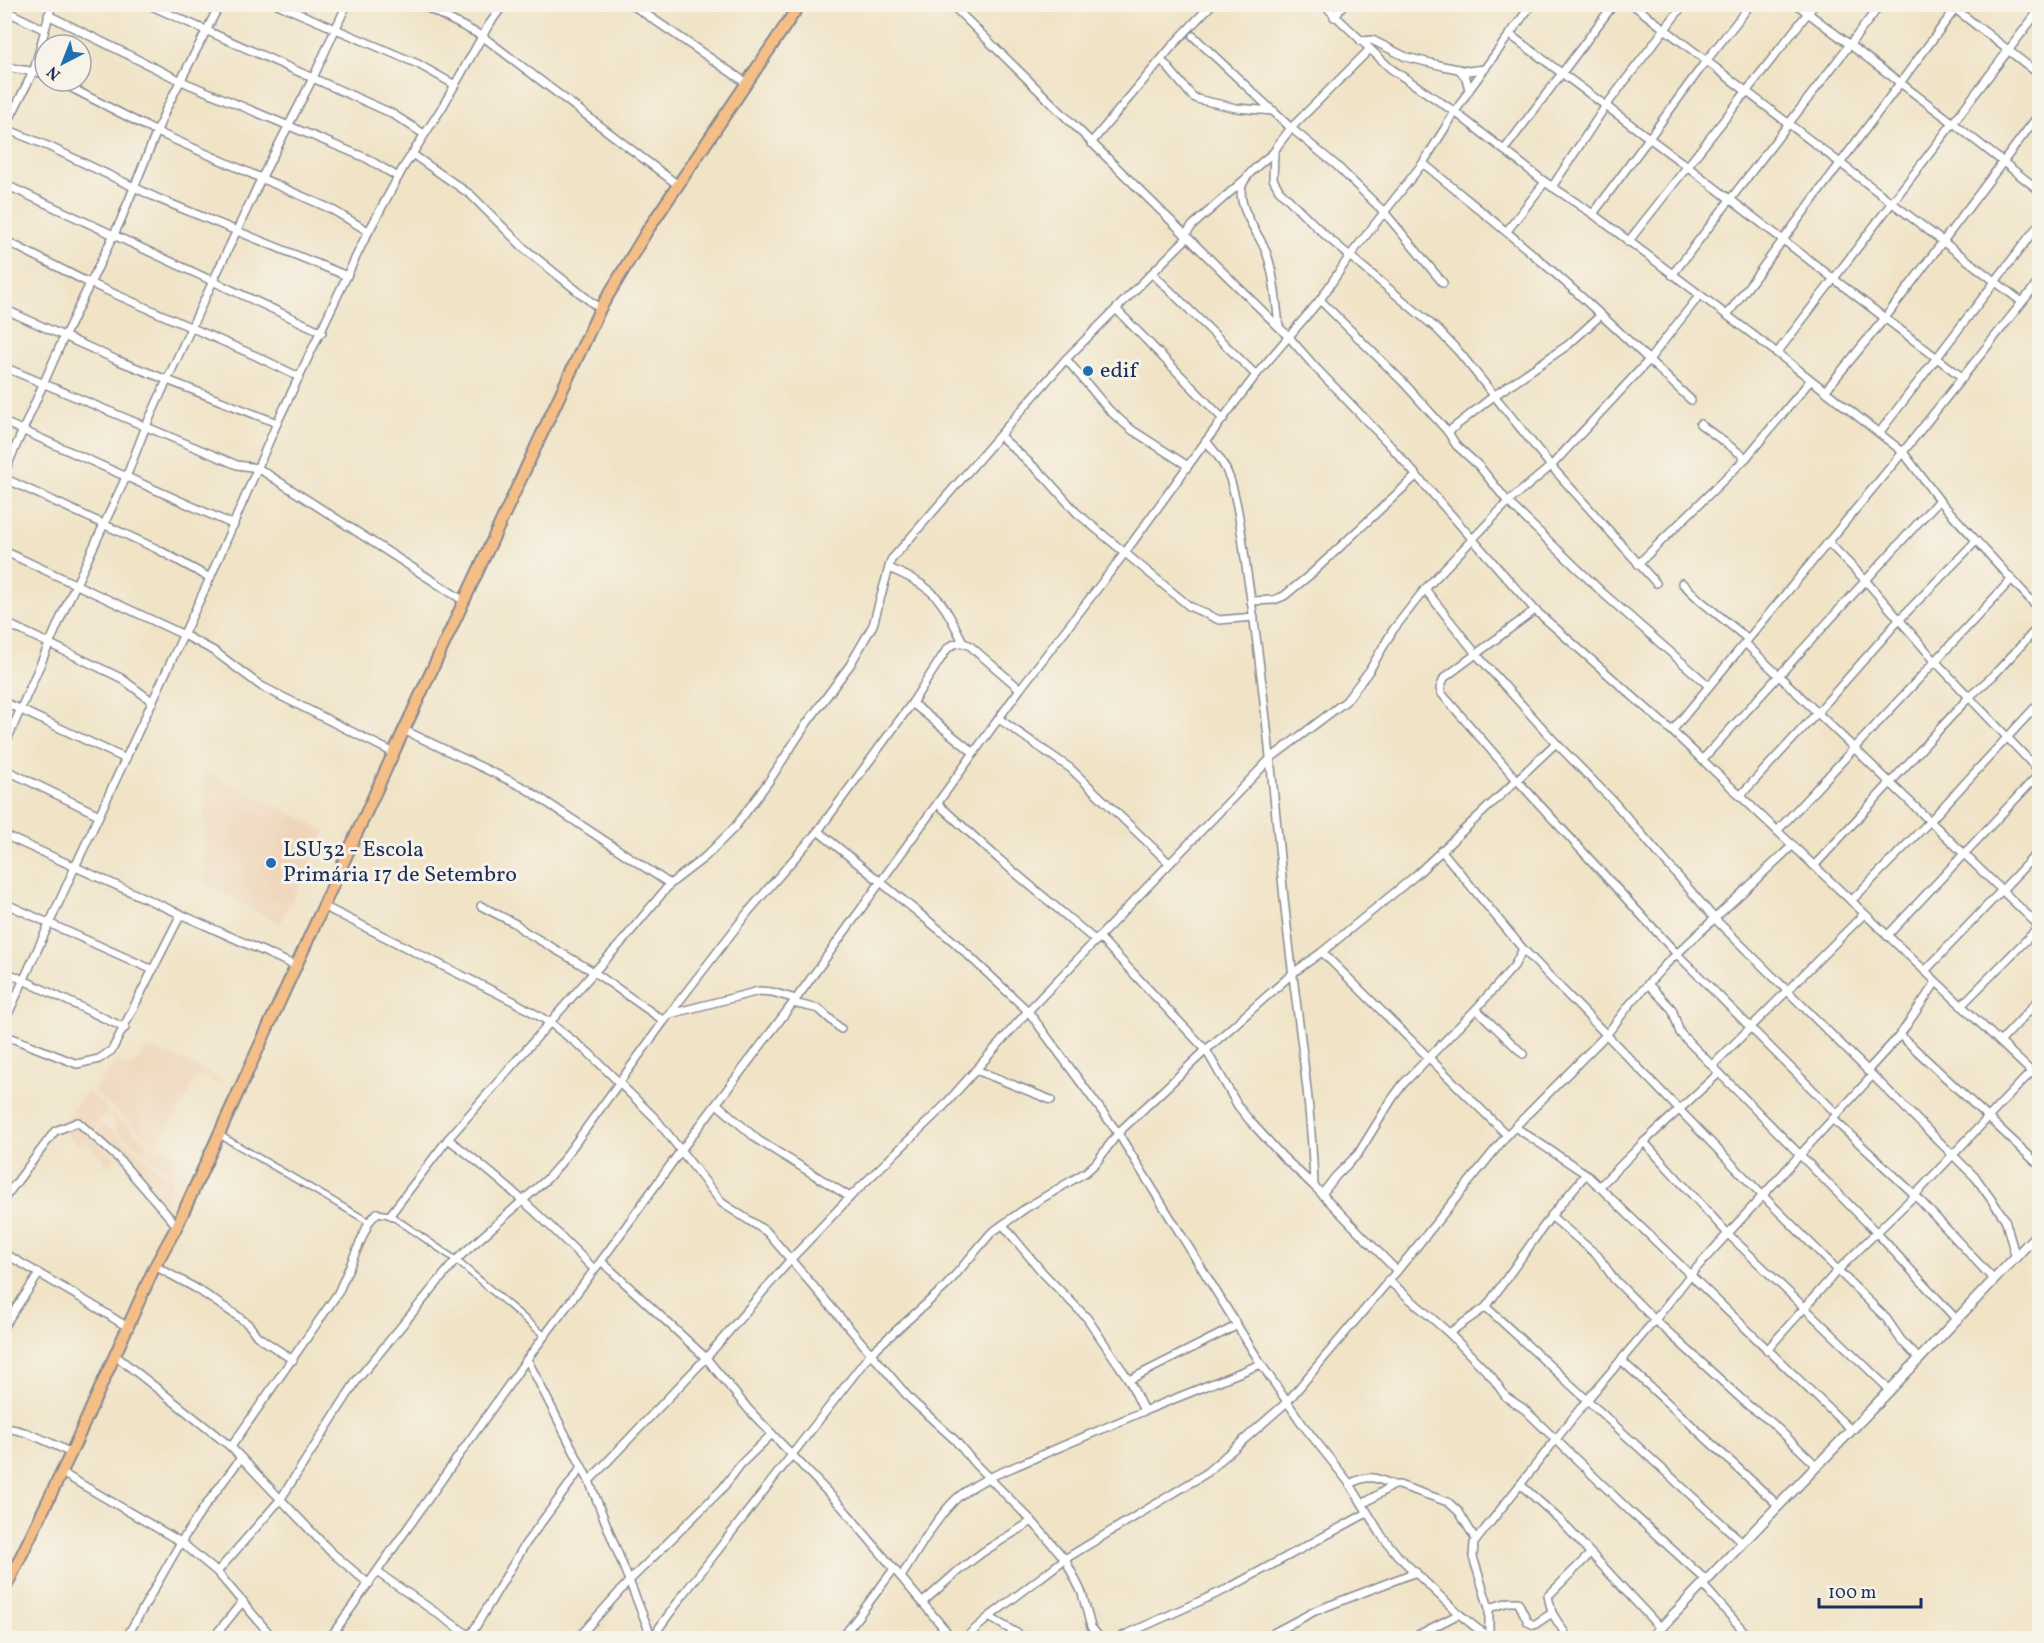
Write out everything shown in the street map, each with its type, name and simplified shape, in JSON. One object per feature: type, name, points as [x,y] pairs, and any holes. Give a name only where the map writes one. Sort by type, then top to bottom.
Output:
[{"type":"main road","points":[[4,1592],[62,1473],[155,1266],[177,1226],[600,309],[678,185],[800,4]]},
{"type":"street","points":[[42,33],[52,4]]},
{"type":"street","points":[[147,4],[391,112],[424,134]]},
{"type":"street","points":[[4,473],[64,337],[135,186],[157,132],[220,4]]},
{"type":"street","points":[[278,4],[418,64],[455,85]]},
{"type":"street","points":[[4,747],[76,584],[127,476],[146,426],[190,328],[347,4]]},
{"type":"street","points":[[420,4],[482,36],[678,185]]},
{"type":"street","points":[[4,1023],[210,578],[277,423],[368,231],[482,36],[504,4]]},
{"type":"street","points":[[631,4],[748,84]]},
{"type":"street","points":[[951,4],[1279,326],[1535,610],[1672,731],[2037,1076],[1988,1117],[1915,1196],[1838,1270],[1767,1350]]},
{"type":"street","points":[[1091,142],[1174,44],[1212,4]]},
{"type":"street","points":[[1323,4],[1390,68],[1455,112],[1545,182],[1593,214],[1903,452],[1939,500],[2040,610]]},
{"type":"street","points":[[1335,16],[1344,4]]},
{"type":"street","points":[[330,1638],[527,1359],[794,1001],[1020,689],[1124,554],[1256,375],[1320,300],[1349,257],[1423,163],[1469,90],[1532,4]]},
{"type":"street","points":[[1504,150],[1614,4]]},
{"type":"street","points":[[1632,4],[2022,302]]},
{"type":"street","points":[[1552,187],[1605,107],[1684,4]]},
{"type":"street","points":[[1593,214],[1751,4]]},
{"type":"street","points":[[1796,4],[2040,191]]},
{"type":"street","points":[[1629,242],[1815,4]]},
{"type":"street","points":[[1672,274],[1881,4]]},
{"type":"street","points":[[1727,315],[1901,84],[1955,6],[2040,75]]},
{"type":"street","points":[[1777,353],[2040,9]]},
{"type":"street","points":[[4,10],[43,29]]},
{"type":"street","points":[[48,15],[181,81],[366,158],[398,177]]},
{"type":"street","points":[[1509,34],[1688,167],[1963,378]]},
{"type":"street","points":[[1193,36],[1291,128],[1336,165],[1385,213],[1443,284]]},
{"type":"street","points":[[1360,40],[1372,40],[1406,57],[1468,71],[1485,69]]},
{"type":"street","points":[[390,1215],[448,1139],[670,884],[705,857],[735,827],[850,665],[873,626],[891,560],[1066,359],[1186,236],[1274,152],[1291,128],[1370,49]]},
{"type":"street","points":[[1165,64],[1197,99],[1236,108],[1274,111]]},
{"type":"street","points":[[4,66],[23,72],[33,70]]},
{"type":"street","points":[[1458,69],[1466,78],[1469,90]]},
{"type":"street","points":[[33,70],[5,129],[50,147],[237,232],[347,276]]},
{"type":"street","points":[[81,93],[157,132],[331,208],[368,231]]},
{"type":"street","points":[[1825,392],[1885,318],[2040,113]]},
{"type":"street","points":[[1274,152],[1273,179],[1279,190],[1349,257],[1437,329],[1459,351],[1551,466],[1656,583]]},
{"type":"street","points":[[412,154],[471,195],[525,249],[600,309]]},
{"type":"street","points":[[1423,163],[1507,231],[1691,400]]},
{"type":"street","points":[[1246,179],[1242,184],[1243,200],[1252,229],[1265,249],[1279,326]]},
{"type":"street","points":[[1507,231],[1545,182]]},
{"type":"street","points":[[4,184],[322,332]]},
{"type":"street","points":[[1879,433],[2040,223]]},
{"type":"street","points":[[4,240],[90,283],[299,377]]},
{"type":"street","points":[[1152,273],[1256,375]]},
{"type":"street","points":[[1672,731],[1903,452],[2040,280]]},
{"type":"street","points":[[589,1481],[706,1358],[791,1259],[850,1197],[944,1107],[1028,1011],[1271,758],[1346,702],[1355,692],[1393,630],[1425,589],[1508,502],[1551,466],[1648,361],[1699,296]]},
{"type":"street","points":[[1320,300],[1403,382],[1448,432],[1456,445],[1479,466],[1508,502],[1604,594],[1709,686]]},
{"type":"street","points":[[4,309],[119,361],[277,423]]},
{"type":"street","points":[[1116,309],[1223,419]]},
{"type":"street","points":[[1448,432],[1495,394],[1568,345],[1601,315]]},
{"type":"street","points":[[1066,359],[1110,411],[1132,430],[1188,466]]},
{"type":"street","points":[[4,367],[237,465],[258,468],[464,601]]},
{"type":"street","points":[[1638,564],[1746,458],[1810,381]]},
{"type":"street","points":[[4,422],[234,525]]},
{"type":"street","points":[[1701,424],[1746,458]]},
{"type":"street","points":[[1000,436],[1045,477],[1077,513],[1189,606],[1219,620],[1254,616]]},
{"type":"street","points":[[1206,441],[1221,459],[1230,478],[1254,616],[1271,758],[1283,890],[1304,1060],[1314,1186]]},
{"type":"street","points":[[1251,601],[1274,600],[1284,596],[1311,574],[1416,476]]},
{"type":"street","points":[[4,478],[158,549],[210,578]]},
{"type":"street","points":[[1702,760],[1939,500]]},
{"type":"street","points":[[1740,796],[1899,620],[1976,541]]},
{"type":"street","points":[[1828,542],[2040,773],[1887,936]]},
{"type":"street","points":[[4,550],[184,635],[214,651],[261,686],[394,753]]},
{"type":"street","points":[[889,568],[916,579],[934,593],[945,606],[963,642],[1020,689]]},
{"type":"street","points":[[1777,831],[2011,580]]},
{"type":"street","points":[[1682,583],[1746,641],[1779,677],[2039,927],[1961,1006]]},
{"type":"street","points":[[1425,589],[1477,656],[1556,743],[1613,801],[1715,919],[1976,1178],[2005,1219],[2016,1258]]},
{"type":"street","points":[[1535,610],[1477,656],[1444,678],[1440,689],[1442,694],[1517,780],[1677,954],[1750,1026],[1994,1280]]},
{"type":"street","points":[[4,622],[121,678],[153,702]]},
{"type":"street","points":[[1814,866],[1969,697],[1993,676],[2040,625]]},
{"type":"street","points":[[217,1572],[280,1500],[357,1380],[456,1260],[524,1200],[560,1164],[618,1082],[748,912],[818,831],[912,703],[947,649],[963,642]]},
{"type":"street","points":[[4,702],[126,759]]},
{"type":"street","points":[[1851,901],[1930,821],[2040,702]]},
{"type":"street","points":[[912,703],[975,753]]},
{"type":"street","points":[[999,719],[1070,768],[1169,863]]},
{"type":"street","points":[[404,730],[525,788],[670,884]]},
{"type":"street","points":[[654,1638],[683,1594],[871,1353],[946,1286],[990,1233],[1026,1208],[1086,1173],[1118,1133],[1206,1050],[1293,973],[1322,952],[1416,874],[1556,743]]},
{"type":"street","points":[[4,769],[99,815]]},
{"type":"street","points":[[938,804],[1000,860],[1098,939],[1206,1050],[1238,1106],[1250,1121],[1397,1271]]},
{"type":"street","points":[[818,831],[953,941],[1028,1011],[1118,1133],[1261,1364],[1303,1425],[1350,1484],[1388,1543],[1459,1614],[1489,1638],[1489,1608],[1473,1557],[1472,1547],[1476,1540],[1691,1274],[1835,1117],[1900,1035],[1936,982]]},
{"type":"street","points":[[4,835],[296,966]]},
{"type":"street","points":[[965,1638],[1065,1559],[1205,1474],[1287,1402],[1507,1135],[1607,1034],[1648,984],[1677,954],[1793,845]]},
{"type":"street","points":[[1441,850],[1523,949],[1763,1196],[1886,1318],[1901,1340],[1919,1359]]},
{"type":"street","points":[[1925,971],[2040,850]]},
{"type":"street","points":[[4,903],[153,970]]},
{"type":"street","points":[[323,906],[502,996],[549,1022],[589,1053],[656,1119],[682,1149],[722,1203],[767,1232],[910,1399],[955,1440],[988,1478],[1032,1521],[1065,1559],[1082,1593],[1089,1622],[1100,1638]]},
{"type":"street","points":[[481,906],[516,924],[524,932],[594,972],[664,1021]]},
{"type":"street","points":[[4,1035],[77,1064],[88,1063],[106,1056],[125,1028],[181,914]]},
{"type":"street","points":[[1712,1066],[1864,914]]},
{"type":"street","points":[[1322,1194],[1358,1154],[1392,1099],[1508,974],[1523,949]]},
{"type":"street","points":[[1322,952],[1507,1135]]},
{"type":"street","points":[[4,971],[125,1028]]},
{"type":"street","points":[[1648,984],[1672,1010],[1678,1031],[1876,1232],[1957,1320]]},
{"type":"street","points":[[670,1014],[759,991],[772,992],[819,1009],[841,1029]]},
{"type":"street","points":[[2000,1042],[2040,999]]},
{"type":"street","points":[[1476,1009],[1523,1054]]},
{"type":"street","points":[[1900,1035],[2040,1166]]},
{"type":"street","points":[[976,1070],[1051,1100]]},
{"type":"street","points":[[1599,1187],[1719,1073]]},
{"type":"street","points":[[717,1104],[758,1140],[850,1197]]},
{"type":"street","points":[[4,1199],[55,1131],[78,1122],[118,1158],[177,1226]]},
{"type":"street","points":[[1515,1127],[1586,1174],[1851,1430]]},
{"type":"street","points":[[218,1134],[369,1222]]},
{"type":"street","points":[[448,1139],[524,1200],[594,1269]]},
{"type":"street","points":[[1644,1142],[1728,1234],[1804,1310],[1890,1390]]},
{"type":"street","points":[[1449,1333],[1485,1307],[1551,1216],[1586,1174]]},
{"type":"street","points":[[231,1448],[338,1293],[371,1217],[377,1213],[390,1215],[456,1260],[545,1336]]},
{"type":"street","points":[[1551,1216],[1598,1256],[1614,1279],[1655,1320],[1749,1406],[1770,1420],[1817,1466]]},
{"type":"street","points":[[1003,1225],[1043,1273],[1087,1318],[1129,1380],[1144,1411]]},
{"type":"street","points":[[1652,1638],[2040,1231]]},
{"type":"street","points":[[4,1253],[129,1328]]},
{"type":"street","points":[[601,1261],[706,1358],[749,1410],[842,1507],[952,1638]]},
{"type":"street","points":[[155,1266],[197,1289],[245,1321],[257,1336],[293,1360]]},
{"type":"street","points":[[4,1326],[39,1274]]},
{"type":"street","points":[[1388,1280],[1449,1333],[1492,1377],[1506,1397],[1524,1409],[1705,1583],[1750,1638]]},
{"type":"street","points":[[1485,1307],[1743,1543]]},
{"type":"street","points":[[1129,1380],[1236,1326]]},
{"type":"street","points":[[116,1356],[231,1448],[330,1551],[369,1584]]},
{"type":"street","points":[[527,1359],[589,1481],[654,1638]]},
{"type":"street","points":[[1621,1360],[1779,1506]]},
{"type":"street","points":[[901,1577],[952,1502],[966,1491],[988,1478],[1261,1364]]},
{"type":"street","points":[[4,1429],[20,1431],[71,1453]]},
{"type":"street","points":[[578,1638],[629,1581],[722,1489],[741,1464],[772,1434]]},
{"type":"street","points":[[126,1638],[181,1542],[241,1458]]},
{"type":"street","points":[[470,1637],[524,1545],[582,1467]]},
{"type":"street","points":[[62,1473],[181,1542],[217,1572],[273,1638]]},
{"type":"street","points":[[1350,1484],[1371,1476],[1448,1502],[1459,1512],[1476,1540]]},
{"type":"street","points":[[1363,1504],[1393,1485]]},
{"type":"street","points":[[1521,1485],[1559,1519],[1660,1629]]},
{"type":"street","points":[[1118,1638],[1227,1589],[1367,1513]]},
{"type":"street","points":[[922,1603],[983,1552],[1032,1521]]},
{"type":"street","points":[[1568,1638],[1552,1613],[1548,1600],[1550,1593],[1590,1554]]},
{"type":"street","points":[[842,1638],[894,1569]]},
{"type":"street","points":[[377,1572],[470,1637],[480,1638]]},
{"type":"street","points":[[1263,1638],[1315,1611],[1416,1572]]},
{"type":"street","points":[[213,1638],[243,1601]]},
{"type":"street","points":[[1489,1608],[1509,1602],[1518,1602],[1528,1622],[1534,1625],[1552,1613]]},
{"type":"street","points":[[1412,1638],[1459,1614]]},
{"type":"street","points":[[989,1617],[1025,1638]]},
{"type":"shaded area","points":[[204,771],[327,831],[280,924],[205,883]]},
{"type":"shaded area","points":[[148,1047],[201,1068],[221,1080],[220,1084],[203,1076],[193,1081],[188,1097],[158,1143],[136,1129],[93,1090],[117,1060],[131,1067]]},
{"type":"shaded area","points":[[87,1090],[109,1110],[92,1131],[78,1119],[68,1124],[65,1120]]},
{"type":"shaded area","points":[[112,1114],[148,1142],[180,1155],[174,1173],[145,1155],[113,1127],[116,1123],[110,1116]]},
{"type":"shaded area","points":[[104,1124],[157,1169],[173,1176],[164,1203],[124,1161],[94,1134]]},
{"type":"shaded area","points":[[77,1125],[115,1158],[107,1167],[103,1159],[85,1141],[79,1145],[62,1131]]},
{"type":"place","name":"edif","points":[[1088,371]]},
{"type":"place","name":"LSU32 - Escola Primária 17 de Setembro","points":[[271,863]]}]
